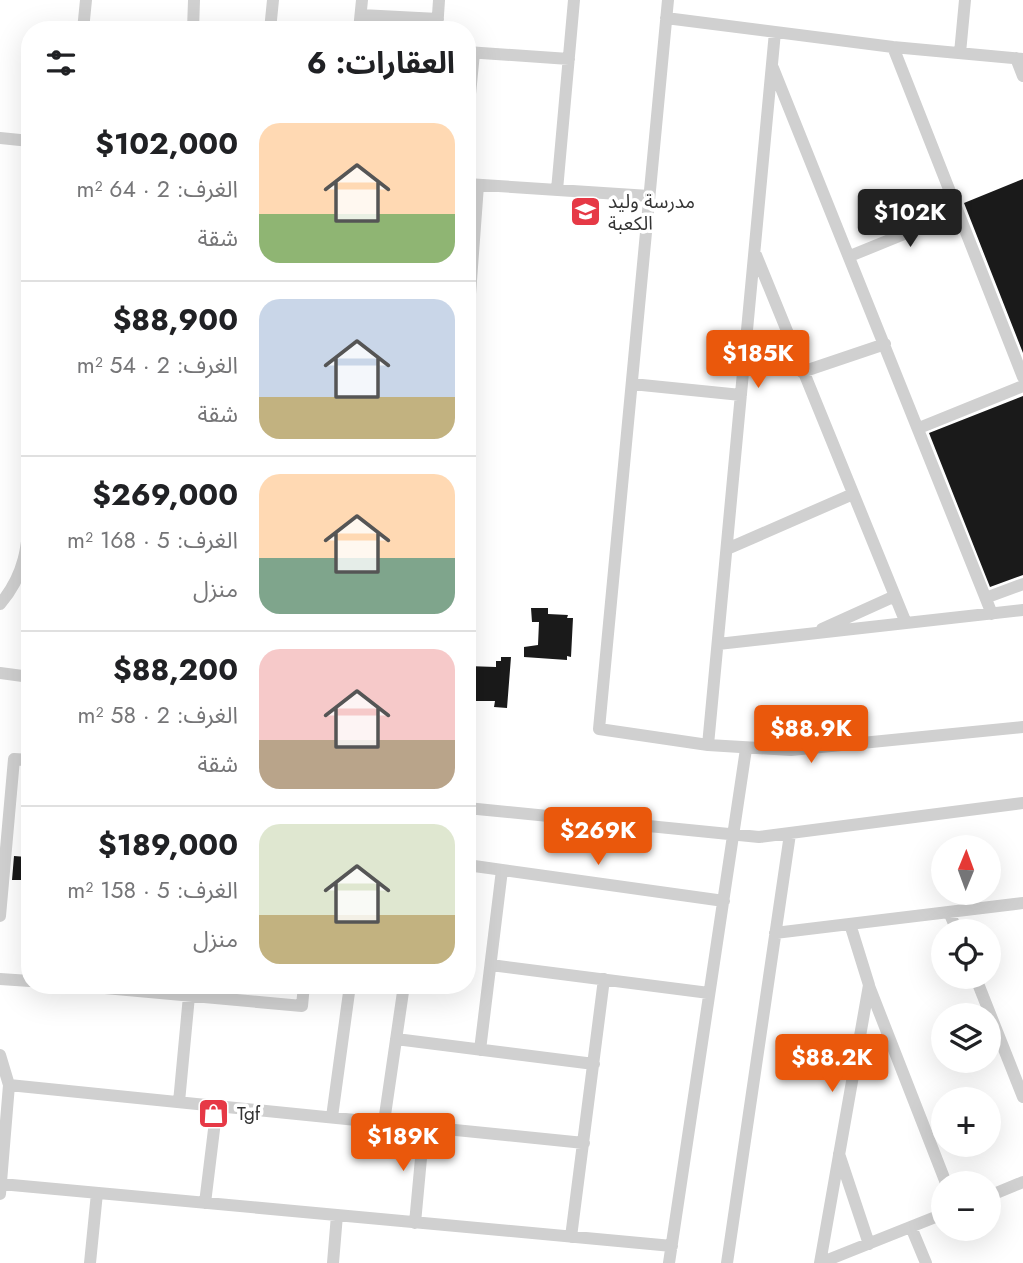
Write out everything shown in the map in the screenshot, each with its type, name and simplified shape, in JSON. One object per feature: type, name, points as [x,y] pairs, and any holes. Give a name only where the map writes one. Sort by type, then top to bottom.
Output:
[{"type":"street","points":[[84,21],[86,0]]},
{"type":"street","points":[[193,21],[194,0]]},
{"type":"street","points":[[271,21],[272,0]]},
{"type":"street","points":[[360,21],[362,0]]},
{"type":"street","points":[[433,21],[439,0]]},
{"type":"street","points":[[556,190],[574,0]]},
{"type":"street","points":[[668,0],[599,729],[746,748],[833,747],[1023,727]]},
{"type":"street","points":[[960,53],[965,0]]},
{"type":"street","points":[[360,15],[408,21]]},
{"type":"street","points":[[666,18],[893,47],[1020,59],[1023,76]]},
{"type":"street","points":[[708,745],[775,32]]},
{"type":"street","points":[[893,47],[1023,377]]},
{"type":"street","points":[[476,52],[569,59]]},
{"type":"street","points":[[772,65],[988,597],[992,614]]},
{"type":"street","points":[[0,138],[21,140]]},
{"type":"street","points":[[476,185],[649,196]]},
{"type":"street","points":[[850,256],[958,212]]},
{"type":"street","points":[[755,251],[906,623]]},
{"type":"street","points":[[802,372],[885,344]]},
{"type":"street","points":[[632,384],[741,396]]},
{"type":"street","points":[[919,428],[1023,386]]},
{"type":"street","points":[[727,549],[853,494]]},
{"type":"street","points":[[0,604],[16,585],[21,570]]},
{"type":"street","points":[[988,597],[1023,584]]},
{"type":"street","points":[[810,634],[895,596]]},
{"type":"street","points":[[718,644],[1023,610]]},
{"type":"street","points":[[0,673],[21,676]]},
{"type":"street","points":[[669,1263],[746,748]]},
{"type":"street","points":[[0,916],[14,759],[21,759]]},
{"type":"street","points":[[476,809],[734,835],[790,834],[1023,803]]},
{"type":"street","points":[[727,1263],[790,834]]},
{"type":"street","points":[[476,866],[724,901]]},
{"type":"street","points":[[480,1050],[502,870]]},
{"type":"street","points":[[775,933],[1023,903]]},
{"type":"street","points":[[949,912],[952,919]]},
{"type":"street","points":[[849,924],[869,985],[941,1171]]},
{"type":"street","points":[[491,965],[709,993]]},
{"type":"street","points":[[0,979],[21,980]]},
{"type":"street","points":[[572,1237],[604,979]]},
{"type":"street","points":[[869,985],[820,1263],[931,1219]]},
{"type":"street","points":[[980,989],[1023,1097]]},
{"type":"street","points":[[168,994],[302,1006],[303,994]]},
{"type":"street","points":[[332,1117],[349,994]]},
{"type":"street","points":[[384,1122],[403,994]]},
{"type":"street","points":[[179,1102],[189,996]]},
{"type":"street","points":[[396,1039],[594,1064]]},
{"type":"street","points":[[0,1055],[9,1085],[0,1194]]},
{"type":"street","points":[[9,1085],[584,1143]]},
{"type":"street","points":[[205,1203],[217,1105]]},
{"type":"street","points":[[415,1223],[424,1126]]},
{"type":"street","points":[[838,1151],[869,1244]]},
{"type":"street","points":[[1001,1191],[1023,1182]]},
{"type":"street","points":[[1,1184],[672,1246]]},
{"type":"street","points":[[90,1263],[97,1193]]},
{"type":"street","points":[[333,1263],[337,1215]]},
{"type":"street","points":[[911,1227],[926,1263]]},
{"type":"building","points":[[1023,179],[1023,353],[964,203]]},
{"type":"building","points":[[1023,396],[1023,575],[990,587],[929,433]]},
{"type":"building","points":[[531,608],[548,608],[548,614],[568,615],[567,618],[573,618],[571,657],[567,656],[567,660],[524,657],[524,647],[538,645],[539,622],[532,622]]},
{"type":"building","points":[[501,657],[511,657],[507,708],[494,707],[495,701],[476,701],[476,666],[496,667],[496,661],[501,661]]},
{"type":"building","points":[[14,856],[21,857],[21,880],[12,880]]},
{"type":"place","name":"مدرسة وليد الكعبة","points":[[585,212]]},
{"type":"place","name":"Tgf","points":[[214,1113]]}]
